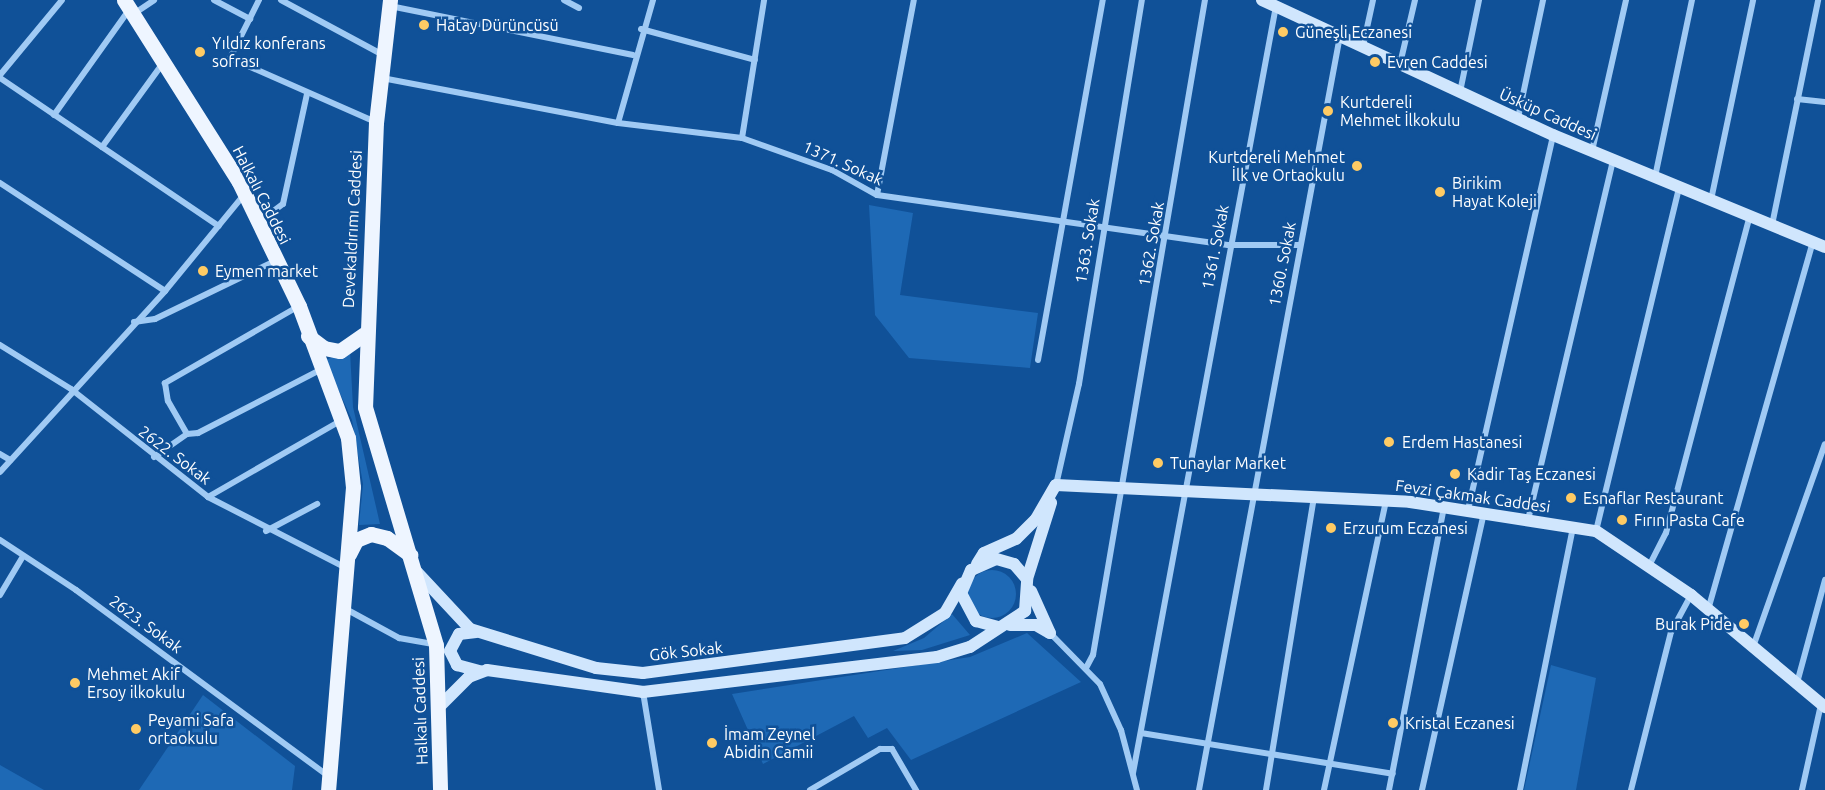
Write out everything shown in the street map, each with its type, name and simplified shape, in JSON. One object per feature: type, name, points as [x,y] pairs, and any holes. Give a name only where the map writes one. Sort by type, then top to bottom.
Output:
[{"type":"main road","name":"Üsküp Caddesi","points":[[1262,0],[1553,135],[1819,244]]},
{"type":"main road","name":"Devekaldırımı Caddesi","points":[[377,460],[365,407],[364,334],[376,122],[390,3]]},
{"type":"main road","name":"Halkalı Caddesi","points":[[129,8],[245,194],[299,306],[320,370],[342,420]]},
{"type":"main road","points":[[308,336],[340,351],[364,334]]},
{"type":"main road","points":[[329,784],[353,487],[342,420]]},
{"type":"main road","name":"Halkalı Caddesi","points":[[377,460],[416,571],[436,645],[440,706],[440,790]]},
{"type":"main road","points":[[1050,633],[1036,626],[1004,626],[968,612],[961,593],[964,580],[991,548],[1016,539],[1056,485]]},
{"type":"main road","points":[[476,632],[459,634],[450,651],[458,665],[482,671],[514,670],[643,692],[937,657],[970,647],[1025,611],[1028,584],[1056,485]]},
{"type":"main road","name":"Fevzi Çakmak Caddesi","points":[[1056,485],[1119,491],[1253,498],[1386,500],[1468,510],[1596,531],[1691,595],[1823,705]]},
{"type":"main road","points":[[346,565],[356,540],[370,534],[387,538],[410,555]]},
{"type":"main road","points":[[977,565],[1005,560],[1028,584],[1050,633]]},
{"type":"main road","name":"Gök Sokak","points":[[416,571],[476,632],[596,668],[642,673],[905,638],[925,630],[945,613],[964,580]]},
{"type":"main road","points":[[792,654],[795,674]]},
{"type":"main road","points":[[440,706],[482,671]]},
{"type":"street","points":[[62,0],[0,77],[219,226]]},
{"type":"street","points":[[54,114],[129,8],[154,0]]},
{"type":"street","points":[[214,0],[250,19]]},
{"type":"street","points":[[259,0],[230,58],[307,94],[376,122]]},
{"type":"street","points":[[281,0],[384,55]]},
{"type":"street","points":[[564,0],[579,8]]},
{"type":"street","points":[[618,123],[633,55],[653,0]]},
{"type":"street","points":[[742,138],[764,0]]},
{"type":"street","points":[[877,195],[914,0]]},
{"type":"street","points":[[1038,360],[1061,220],[1103,0]]},
{"type":"street","name":"1363. Sokak","points":[[1056,485],[1079,384],[1102,224],[1142,0]]},
{"type":"street","name":"1362. Sokak","points":[[1086,668],[1093,656],[1119,491],[1167,235],[1205,0]]},
{"type":"street","points":[[1362,48],[1373,0]]},
{"type":"street","points":[[1400,65],[1415,0]]},
{"type":"street","points":[[1460,92],[1479,0]]},
{"type":"street","points":[[1518,118],[1543,0]]},
{"type":"street","points":[[1592,152],[1626,0]]},
{"type":"street","points":[[1654,178],[1692,0]]},
{"type":"street","points":[[1710,200],[1753,0]]},
{"type":"street","points":[[1772,225],[1818,0]]},
{"type":"street","points":[[390,3],[633,55]]},
{"type":"street","name":"1361. Sokak","points":[[1133,773],[1228,245],[1276,6]]},
{"type":"street","points":[[641,29],[755,60]]},
{"type":"street","name":"1360. Sokak","points":[[1199,790],[1299,245],[1340,36]]},
{"type":"street","points":[[102,147],[163,62]]},
{"type":"street","name":"1371. Sokak","points":[[381,78],[618,123],[742,138],[832,170],[877,195],[1102,224],[1228,245],[1299,245]]},
{"type":"street","points":[[258,222],[283,204],[307,94]]},
{"type":"street","points":[[1797,99],[1825,102]]},
{"type":"street","points":[[1468,510],[1553,135]]},
{"type":"street","points":[[1528,520],[1613,161]]},
{"type":"street","points":[[0,183],[165,291]]},
{"type":"street","points":[[1596,531],[1679,187]]},
{"type":"street","points":[[0,472],[132,322],[165,291],[245,194]]},
{"type":"street","points":[[1649,566],[1666,533],[1750,216]]},
{"type":"street","points":[[1708,610],[1819,244]]},
{"type":"street","points":[[132,322],[155,319],[276,260]]},
{"type":"street","points":[[187,434],[168,401],[165,383],[299,306]]},
{"type":"street","name":"2622. Sokak","points":[[0,345],[71,389],[154,457],[208,497],[266,531],[346,565]]},
{"type":"street","points":[[154,457],[187,434],[198,434],[320,370]]},
{"type":"street","points":[[208,497],[279,452],[342,420]]},
{"type":"street","points":[[1753,647],[1825,444]]},
{"type":"street","points":[[0,454],[10,460]]},
{"type":"street","points":[[1266,790],[1275,754],[1314,498]]},
{"type":"street","points":[[1324,790],[1386,500]]},
{"type":"street","points":[[266,531],[317,504]]},
{"type":"street","points":[[1389,790],[1444,507]]},
{"type":"street","points":[[1422,790],[1484,513]]},
{"type":"street","points":[[1520,790],[1573,527]]},
{"type":"street","name":"2623. Sokak","points":[[0,540],[22,558],[76,590],[329,784]]},
{"type":"street","points":[[0,595],[22,558]]},
{"type":"street","points":[[1797,683],[1825,580]]},
{"type":"street","points":[[1631,790],[1671,632],[1691,595]]},
{"type":"street","points":[[344,608],[399,638],[436,645]]},
{"type":"street","points":[[1050,633],[1086,668],[1121,730],[1137,790]]},
{"type":"street","points":[[643,692],[659,790]]},
{"type":"street","points":[[1802,790],[1823,705]]},
{"type":"street","points":[[1141,733],[1393,774]]},
{"type":"street","points":[[810,790],[880,749],[892,749],[916,790]]},
{"type":"shaded area","points":[[869,205],[913,213],[900,295],[1038,313],[1030,368],[909,358],[875,315]]},
{"type":"shaded area","points":[[350,351],[353,407],[380,524],[359,525],[363,484],[352,420],[325,360]]},
{"type":"shaded area","points":[[987,570],[997,570],[1009,577],[1016,589],[1016,599],[1009,611],[997,618],[987,618],[972,607],[968,599],[968,589],[979,574]]},
{"type":"shaded area","points":[[952,614],[970,635],[922,650],[893,651],[924,638]]},
{"type":"shaded area","points":[[1027,633],[1081,682],[911,760],[887,728],[868,738],[854,716],[763,764],[732,694],[970,657]]},
{"type":"shaded area","points":[[1551,665],[1596,678],[1576,790],[1524,790]]},
{"type":"shaded area","points":[[203,695],[295,766],[292,790],[139,790]]},
{"type":"shaded area","points":[[0,765],[44,790],[0,790]]},
{"type":"place","name":"Hatay Dürüncüsü","points":[[424,25]]},
{"type":"place","name":"Güneşli Eczanesi","points":[[1283,32]]},
{"type":"place","name":"Yıldız konferans sofrası","points":[[200,52]]},
{"type":"place","name":"Evren Caddesi","points":[[1375,62]]},
{"type":"place","name":"Kurtdereli Mehmet İlkokulu","points":[[1328,111]]},
{"type":"place","name":"Kurtdereli Mehmet İlk ve Ortaokulu","points":[[1357,166]]},
{"type":"place","name":"Birikim Hayat Koleji","points":[[1440,192]]},
{"type":"place","name":"Eymen market","points":[[203,271]]},
{"type":"place","name":"Erdem Hastanesi","points":[[1389,442]]},
{"type":"place","name":"Tunaylar Market","points":[[1158,463]]},
{"type":"place","name":"Kadir Taş Eczanesi","points":[[1455,474]]},
{"type":"place","name":"Esnaflar Restaurant","points":[[1571,498]]},
{"type":"place","name":"Fırın Pasta Cafe","points":[[1622,520]]},
{"type":"place","name":"Erzurum Eczanesi","points":[[1331,528]]},
{"type":"place","name":"Burak Pide","points":[[1744,624]]},
{"type":"place","name":"Mehmet Akif Ersoy ilkokulu","points":[[75,683]]},
{"type":"place","name":"Kristal Eczanesi","points":[[1393,723]]},
{"type":"place","name":"Peyami Safa ortaokulu","points":[[136,729]]},
{"type":"place","name":"İmam Zeynel Abidin Camii","points":[[712,743]]}]
